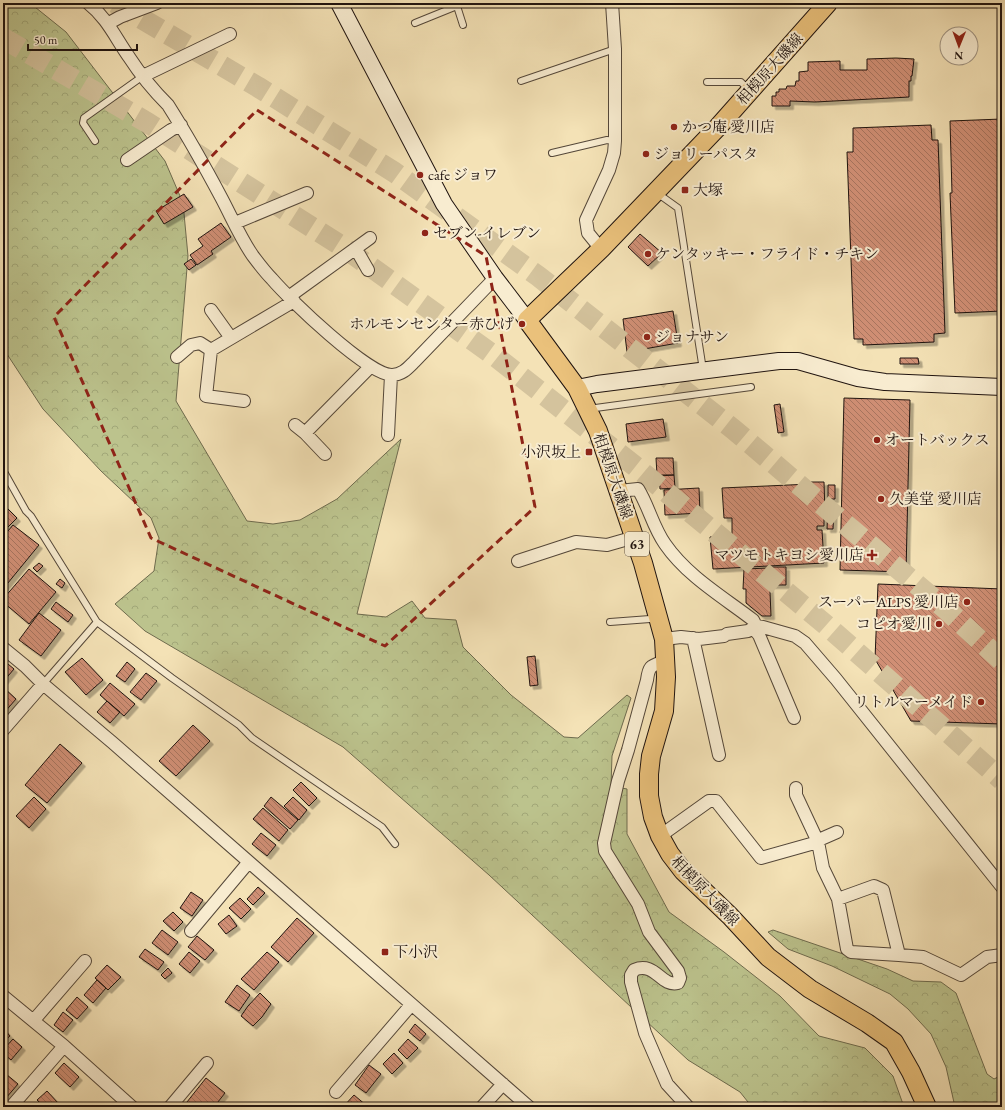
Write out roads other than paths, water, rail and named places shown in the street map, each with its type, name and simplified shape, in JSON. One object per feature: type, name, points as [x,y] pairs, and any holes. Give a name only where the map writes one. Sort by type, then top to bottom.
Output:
[{"type":"main road","name":"相模原大磯線","points":[[828,3],[718,127],[601,249],[527,320],[577,388],[598,431],[635,537],[664,639],[666,677],[664,711],[651,756],[648,774],[649,796],[653,817],[660,836],[670,854],[683,871],[730,916],[768,957],[810,989],[867,1023],[894,1042],[911,1072],[927,1107]]},
{"type":"street","points":[[88,3],[109,23],[129,57],[168,105],[252,254],[272,279],[292,299],[342,346],[370,367],[391,375],[402,373],[495,278]]},
{"type":"street","points":[[109,23],[120,17],[158,3]]},
{"type":"street","points":[[339,3],[444,204],[495,278],[527,320]]},
{"type":"street","points":[[601,249],[588,233],[586,220],[609,170],[614,153],[615,49],[612,3]]},
{"type":"street","points":[[143,76],[230,34]]},
{"type":"street","points":[[127,160],[180,125]]},
{"type":"street","points":[[235,223],[306,193]]},
{"type":"street","points":[[244,401],[200,395],[211,350],[292,299],[294,293],[370,238]]},
{"type":"street","points":[[356,249],[368,270]]},
{"type":"street","points":[[211,310],[232,338]]},
{"type":"street","points":[[177,357],[191,345],[200,343],[211,350]]},
{"type":"street","points":[[577,388],[597,384],[779,361],[798,361],[858,378],[885,382],[1002,387]]},
{"type":"street","points":[[305,433],[370,367]]},
{"type":"street","points":[[388,435],[391,375]]},
{"type":"street","points":[[295,425],[325,454]]},
{"type":"street","points":[[619,491],[638,489],[644,499],[653,524],[665,544],[679,562],[696,577],[753,620],[754,627],[759,635],[794,718]]},
{"type":"street","points":[[518,561],[576,542],[607,545],[635,537]]},
{"type":"street","points":[[664,639],[681,637],[699,639],[724,636],[727,634],[748,631],[754,627],[763,626],[795,636],[805,643],[836,679],[1002,887]]},
{"type":"street","points":[[693,638],[720,729],[719,755]]},
{"type":"street","points":[[3,648],[529,1107]]},
{"type":"street","points":[[665,661],[651,666],[648,670],[647,680],[618,781],[604,843],[605,851],[638,904],[649,932],[678,971],[680,978],[678,983],[668,983],[650,969],[644,968],[634,970],[631,975],[631,982],[645,1034],[667,1084],[688,1107]]},
{"type":"street","points":[[3,730],[43,684]]},
{"type":"street","points":[[796,788],[796,794],[818,842],[823,868],[838,899],[847,949],[851,952],[923,957],[961,975],[987,957],[1002,955]]},
{"type":"street","points":[[660,836],[709,801],[716,801],[740,841],[761,858],[818,842],[821,839],[837,832]]},
{"type":"street","points":[[199,927],[248,863]]},
{"type":"street","points":[[838,899],[874,886],[883,890],[898,955]]},
{"type":"street","points":[[34,1020],[85,961]]},
{"type":"street","points":[[3,996],[64,1046],[119,1103],[132,1107]]},
{"type":"street","points":[[336,1092],[374,1056],[411,1005]]},
{"type":"street","points":[[11,1107],[64,1046]]},
{"type":"street","points":[[170,1107],[207,1063]]},
{"type":"street","points":[[482,1107],[502,1084]]},
{"type":"street","points":[[3,1104],[6,1107]]},
{"type":"lane","points":[[415,23],[456,5],[463,25]]},
{"type":"lane","points":[[521,81],[615,49]]},
{"type":"lane","points":[[95,141],[83,124],[84,118],[143,76]]},
{"type":"lane","points":[[707,82],[741,82],[750,91]]},
{"type":"lane","points":[[552,153],[607,140],[615,141]]},
{"type":"lane","points":[[656,192],[678,208],[703,370]]},
{"type":"lane","points":[[587,409],[604,405],[751,387]]},
{"type":"lane","points":[[3,470],[26,511],[31,516],[97,622],[172,678],[239,725],[252,738],[382,827],[395,844]]},
{"type":"lane","points":[[610,622],[650,619],[658,616]]},
{"type":"lane","points":[[43,684],[97,622]]},
{"type":"tunnel","points":[[115,3],[258,87],[394,172],[538,276],[733,429],[948,611],[1002,661]]},
{"type":"tunnel","points":[[3,38],[148,123],[343,247],[496,357],[636,467],[826,625],[1002,780]]},
{"type":"place","name":"かつ庵 愛川店","points":[[674,127]]},
{"type":"place","name":"ジョリーパスタ","points":[[646,154]]},
{"type":"place","name":"cafe ジョワ","points":[[420,175]]},
{"type":"place","name":"大塚","points":[[685,190]]},
{"type":"place","name":"セブン-イレブン","points":[[425,233]]},
{"type":"place","name":"ケンタッキー・フライド・チキン","points":[[648,254]]},
{"type":"place","name":"ホルモンセンター赤ひげ","points":[[522,324]]},
{"type":"place","name":"ジョナサン","points":[[647,337]]},
{"type":"place","name":"オートバックス","points":[[877,440]]},
{"type":"place","name":"小沢坂上","points":[[589,452]]},
{"type":"place","name":"久美堂 愛川店","points":[[881,499]]},
{"type":"place","name":"マツモトキヨシ愛川店","points":[[872,555]]},
{"type":"place","name":"スーパーALPS 愛川店","points":[[967,602]]},
{"type":"place","name":"コピオ愛川","points":[[939,624]]},
{"type":"place","name":"リトルマーメイド","points":[[981,702]]},
{"type":"place","name":"下小沢","points":[[385,952]]}]
